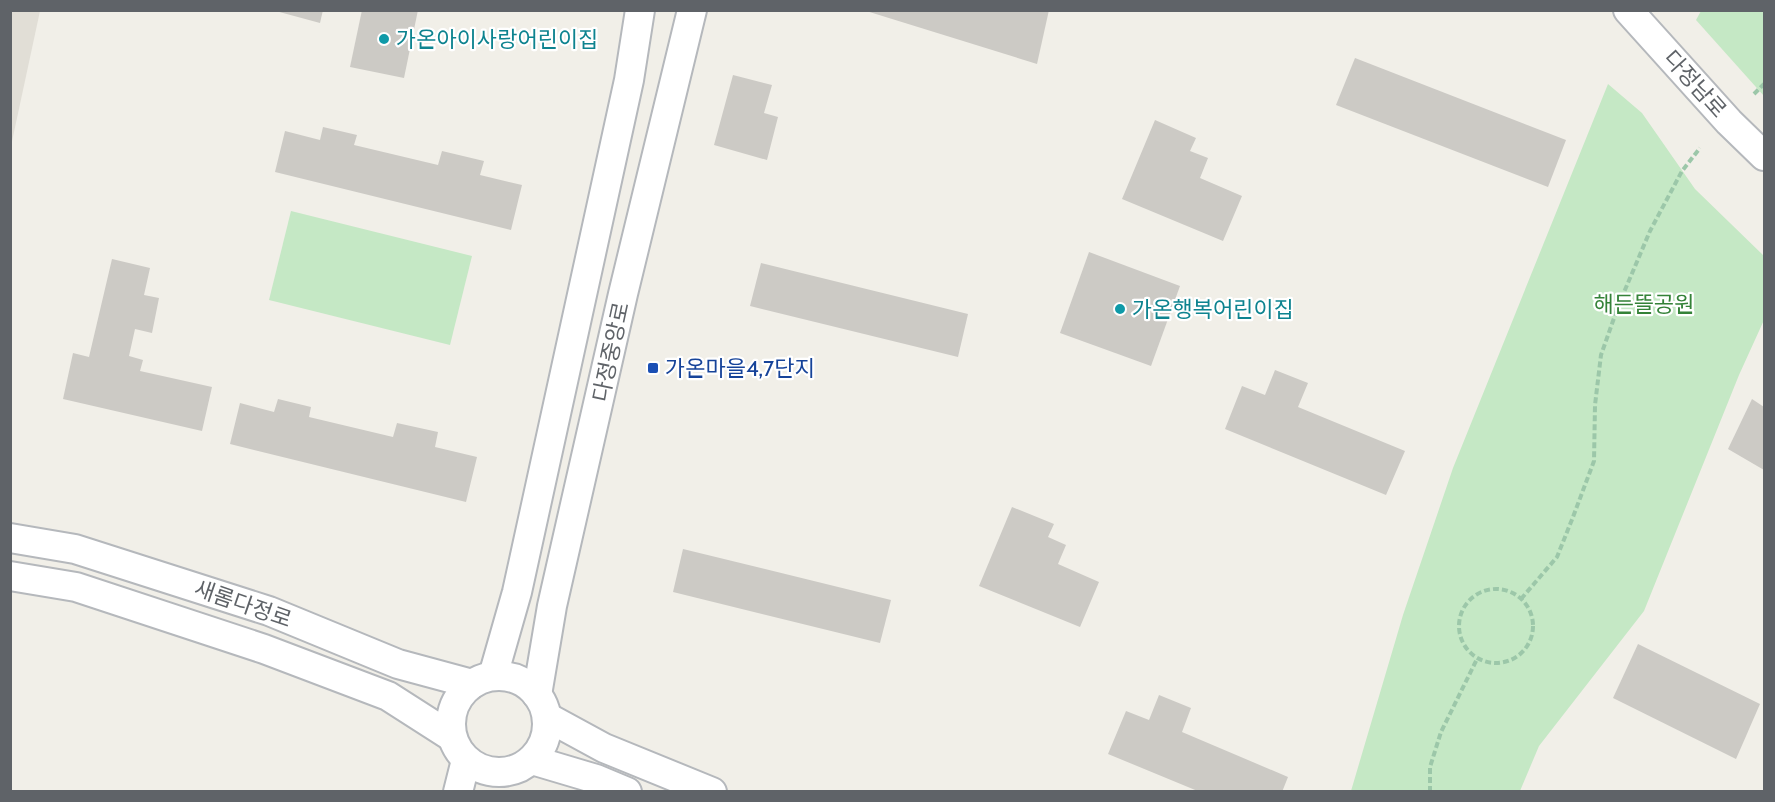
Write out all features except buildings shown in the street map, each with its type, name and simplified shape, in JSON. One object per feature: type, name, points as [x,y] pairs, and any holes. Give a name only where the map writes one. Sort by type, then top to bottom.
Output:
[{"type":"street","name":"다정중앙로","points":[[483,680],[517,592],[629,80],[640,10]]},
{"type":"street","name":"다정중앙로","points":[[542,706],[552,606],[623,294],[692,10]]},
{"type":"street","name":"다정남로","points":[[1628,10],[1729,122],[1764,156]]},
{"type":"street","name":"새롬다정로","points":[[10,538],[75,549],[269,611],[398,664],[483,680]]},
{"type":"street","name":"새롬다정로","points":[[10,576],[76,587],[264,649],[388,696],[459,748]]},
{"type":"street","points":[[458,792],[459,748],[451,717],[458,698],[483,680],[506,676],[528,686],[542,706],[604,748],[712,792]]},
{"type":"street","points":[[520,774],[545,740],[542,706]]},
{"type":"street","points":[[459,748],[486,771],[596,779],[627,792]]},
{"type":"path","points":[[1754,94],[1764,84]]},
{"type":"path","points":[[1521,599],[1557,557],[1573,517],[1593,460],[1595,405],[1601,355],[1619,304],[1650,231],[1682,171],[1700,148]]},
{"type":"path","points":[[1498,589],[1511,592],[1521,599],[1533,620],[1533,632],[1526,648],[1512,660],[1501,663],[1489,663],[1467,651],[1460,634],[1460,615],[1466,604],[1486,590],[1498,589]]},
{"type":"path","points":[[1430,792],[1430,767],[1441,732],[1478,659]]},
{"type":"shaded area","points":[[10,11],[40,11],[11,146]]},
{"type":"green space","points":[[1701,11],[1764,11],[1764,96],[1696,20]]},
{"type":"green space","name":"해든뜰공원","points":[[1608,84],[1642,113],[1695,189],[1764,256],[1764,320],[1739,375],[1644,611],[1539,746],[1520,791],[1351,791],[1403,615],[1453,468]]},
{"type":"green space","points":[[291,211],[472,256],[450,345],[269,300]]},
{"type":"place","name":"가온아이사랑어린이집","points":[[384,39]]},
{"type":"place","name":"가온행복어린이집","points":[[1120,309]]},
{"type":"place","name":"가온마을4,7단지","points":[[653,368]]}]
